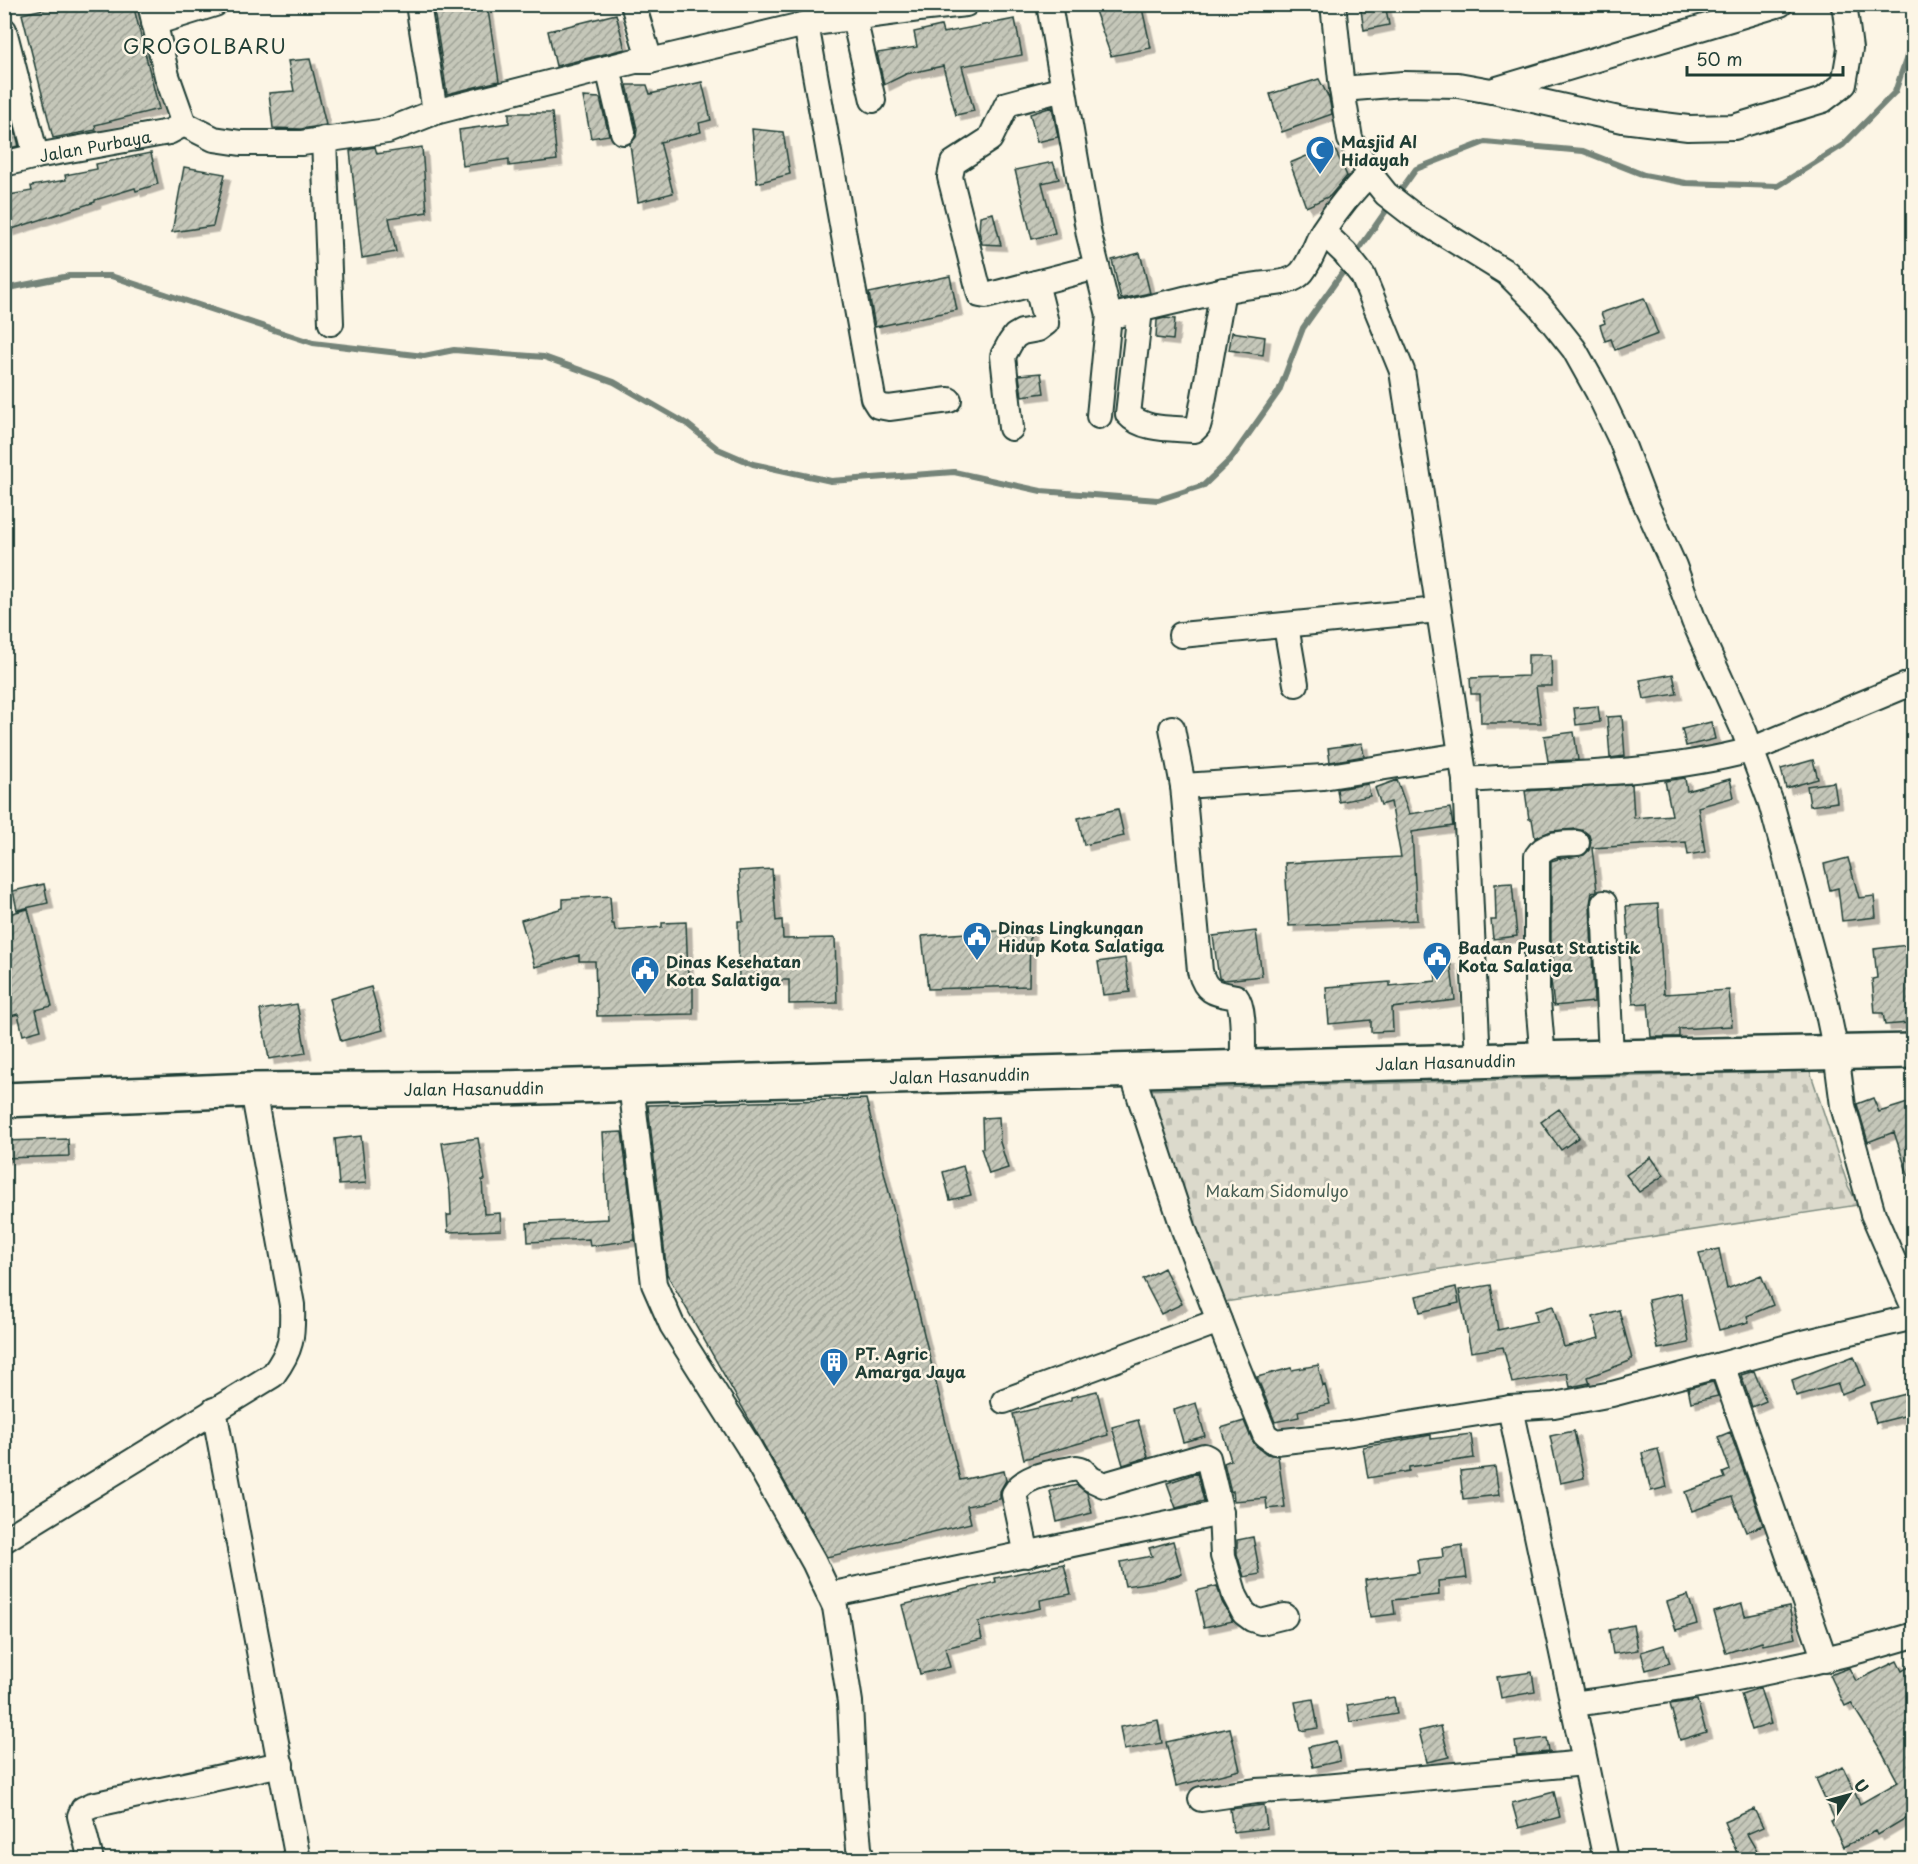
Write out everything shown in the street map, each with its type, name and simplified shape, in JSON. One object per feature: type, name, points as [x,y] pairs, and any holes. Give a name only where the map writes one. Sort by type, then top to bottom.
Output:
[{"type":"main road","name":"Jalan Hasanuddin","points":[[4,1100],[253,1090],[500,1088],[1478,1060],[1914,1051]]},
{"type":"street","points":[[215,4],[152,14],[167,76],[184,124],[214,139],[241,143],[302,143],[387,131],[435,111],[635,61],[650,61],[806,24],[918,7],[966,4]]},
{"type":"street","points":[[418,4],[435,111]]},
{"type":"street","points":[[633,4],[650,61]]},
{"type":"street","points":[[1049,4],[1089,235],[1109,315],[1099,416]]},
{"type":"street","points":[[1333,4],[1350,139],[1370,174],[1386,194],[1413,216],[1507,273],[1539,305],[1574,349],[1621,440],[1771,803],[1826,1004],[1836,1052],[1843,1106],[1873,1214],[1914,1308]]},
{"type":"street","points":[[1491,91],[1780,4]]},
{"type":"street","points":[[1342,89],[1402,84],[1458,85],[1623,120],[1688,128],[1734,127],[1823,100],[1844,84],[1850,49],[1845,10],[1842,4]]},
{"type":"street","points":[[854,18],[873,100]]},
{"type":"street","points":[[806,24],[873,398],[878,406],[889,408],[949,400]]},
{"type":"street","points":[[4,30],[36,156]]},
{"type":"street","points":[[608,68],[623,132]]},
{"type":"street","points":[[1063,89],[1007,104],[990,139],[952,163],[950,177],[980,295],[986,296],[1097,267]]},
{"type":"street","name":"Jalan Purbaya","points":[[4,164],[169,132],[184,124]]},
{"type":"street","points":[[324,139],[331,323]]},
{"type":"street","points":[[1109,315],[1113,316],[1222,290],[1282,282],[1295,278],[1303,271],[1323,232],[1337,211],[1370,174]]},
{"type":"street","points":[[1323,232],[1345,253],[1363,276],[1402,371],[1465,780],[1478,1060]]},
{"type":"street","points":[[1011,428],[1003,356],[1015,336],[1038,329],[1046,323],[1036,283]]},
{"type":"street","points":[[1140,310],[1128,414],[1142,425],[1194,430],[1198,426],[1202,409],[1222,290]]},
{"type":"street","points":[[1181,635],[1438,610]]},
{"type":"street","points":[[1286,626],[1296,684]]},
{"type":"street","points":[[1465,780],[1630,771],[1708,760],[1751,750],[1914,682]]},
{"type":"street","points":[[1172,728],[1184,786],[1200,971],[1203,981],[1211,991],[1236,997],[1239,1000],[1243,1067]]},
{"type":"street","points":[[1184,786],[1323,777],[1461,755]]},
{"type":"street","points":[[1543,1059],[1537,990],[1537,856],[1550,845],[1577,843]]},
{"type":"street","points":[[1604,903],[1611,1057]]},
{"type":"street","points":[[1131,1070],[1184,1230],[1219,1321],[1265,1434],[1275,1442],[1339,1435],[1510,1408],[1554,1405],[1612,1395],[1799,1344],[1914,1317]]},
{"type":"street","points":[[631,1084],[654,1284],[672,1325],[749,1448],[814,1562],[835,1606],[850,1702],[854,1790],[862,1860]]},
{"type":"street","points":[[4,1540],[273,1375],[285,1358],[293,1328],[292,1305],[253,1090]]},
{"type":"street","points":[[1004,1401],[1219,1321]]},
{"type":"street","points":[[1722,1365],[1825,1660]]},
{"type":"street","points":[[1510,1408],[1606,1860]]},
{"type":"street","points":[[214,1410],[298,1860]]},
{"type":"street","points":[[1027,1555],[1014,1494],[1023,1482],[1076,1468],[1104,1485],[1204,1456],[1208,1458],[1221,1513],[1222,1556],[1234,1596],[1244,1613],[1252,1619],[1262,1622],[1285,1616]]},
{"type":"street","points":[[829,1595],[1221,1513]]},
{"type":"street","points":[[1573,1704],[1730,1680],[1855,1653],[1914,1635]]},
{"type":"street","points":[[1201,1799],[1256,1791],[1313,1788],[1585,1763]]},
{"type":"street","points":[[91,1860],[80,1816],[83,1809],[280,1764]]},
{"type":"green space","name":"Makam Sidomulyo","points":[[1806,1059],[1848,1186],[1858,1205],[1212,1304],[1140,1090],[1671,1075]]},
{"type":"building","points":[[65,4],[133,4],[159,109],[95,125],[96,130],[53,138],[22,14]]},
{"type":"building","points":[[433,4],[487,4],[499,81],[447,94]]},
{"type":"building","points":[[1119,4],[1141,4],[1151,48],[1111,56],[1094,8]]},
{"type":"building","points":[[1360,4],[1385,4],[1389,25],[1364,30]]},
{"type":"building","points":[[616,14],[625,49],[556,66],[548,31]]},
{"type":"building","points":[[1015,19],[1022,55],[962,66],[974,111],[956,115],[943,66],[906,74],[884,85],[877,53],[917,47],[914,32],[941,26],[943,33]]},
{"type":"building","points":[[310,59],[326,125],[301,129],[273,128],[269,93],[294,91],[288,61]]},
{"type":"building","points":[[1319,79],[1329,98],[1332,114],[1282,132],[1270,94]]},
{"type":"building","points":[[702,82],[711,120],[699,123],[701,132],[660,142],[673,193],[638,202],[630,144],[636,137],[637,129],[627,85],[647,85],[650,94]]},
{"type":"building","points":[[583,97],[600,98],[609,135],[591,138]]},
{"type":"building","points":[[4,100],[7,100],[19,146],[4,149]]},
{"type":"building","points":[[1052,107],[1058,137],[1037,142],[1030,114]]},
{"type":"building","points":[[509,113],[552,113],[557,160],[509,166],[509,159],[463,166],[459,130],[509,123]]},
{"type":"building","points":[[752,129],[783,132],[790,174],[757,183]]},
{"type":"building","name":"Masjid Al Hidayah","points":[[1333,145],[1347,176],[1330,196],[1306,207],[1290,163]]},
{"type":"building","points":[[375,147],[377,154],[422,147],[427,212],[389,218],[396,252],[362,258],[350,151]]},
{"type":"building","points":[[151,153],[158,184],[95,200],[95,202],[9,230],[4,211],[4,196],[32,191],[31,186],[66,180],[65,175],[97,169],[96,164]]},
{"type":"building","points":[[1053,162],[1059,179],[1042,183],[1055,233],[1032,239],[1015,170]]},
{"type":"building","points":[[184,167],[225,174],[213,226],[172,232]]},
{"type":"building","points":[[993,213],[1001,245],[982,244],[979,231],[980,216]]},
{"type":"building","points":[[1140,253],[1150,293],[1121,299],[1112,260]]},
{"type":"building","points":[[950,276],[957,310],[875,327],[869,293]]},
{"type":"building","points":[[1644,298],[1658,334],[1615,350],[1611,339],[1605,341],[1600,325],[1605,323],[1601,313]]},
{"type":"building","points":[[1175,319],[1173,340],[1156,338],[1157,320]]},
{"type":"building","points":[[1232,332],[1265,337],[1263,355],[1229,350]]},
{"type":"building","points":[[1041,373],[1044,393],[1022,396],[1019,375]]},
{"type":"building","points":[[1528,655],[1551,655],[1552,686],[1536,686],[1541,723],[1481,723],[1480,694],[1471,694],[1470,678],[1528,676]]},
{"type":"building","points":[[1673,674],[1677,694],[1644,699],[1640,680]]},
{"type":"building","points":[[1598,706],[1600,722],[1576,725],[1574,708]]},
{"type":"building","points":[[1622,716],[1625,756],[1610,758],[1607,717]]},
{"type":"building","points":[[1711,722],[1715,739],[1686,746],[1682,729]]},
{"type":"building","points":[[1574,732],[1578,760],[1548,761],[1544,736]]},
{"type":"building","points":[[1362,743],[1364,756],[1330,762],[1328,748]]},
{"type":"building","points":[[1813,760],[1818,779],[1786,788],[1781,769]]},
{"type":"building","points":[[1685,778],[1687,791],[1730,779],[1734,797],[1698,807],[1705,852],[1688,855],[1686,842],[1592,848],[1597,891],[1592,892],[1590,904],[1594,1002],[1554,1006],[1551,981],[1551,973],[1554,973],[1551,952],[1551,861],[1584,855],[1589,850],[1591,842],[1589,835],[1576,829],[1551,831],[1535,838],[1532,819],[1529,819],[1525,791],[1632,784],[1634,818],[1672,815],[1665,781]]},
{"type":"building","points":[[1397,780],[1409,814],[1450,808],[1453,826],[1412,832],[1417,920],[1289,926],[1285,863],[1401,857],[1391,802],[1381,805],[1375,788]]},
{"type":"building","points":[[1834,782],[1837,802],[1810,806],[1807,786]]},
{"type":"building","points":[[1368,784],[1370,796],[1339,802],[1337,789]]},
{"type":"building","points":[[1118,809],[1124,836],[1084,845],[1078,818]]},
{"type":"building","points":[[1848,858],[1859,898],[1874,896],[1876,917],[1842,921],[1838,888],[1830,890],[1824,864]]},
{"type":"building","points":[[772,869],[776,921],[782,920],[783,939],[835,938],[837,1003],[789,1004],[789,980],[739,980],[738,921],[743,921],[739,871]]},
{"type":"building","points":[[1512,883],[1517,936],[1493,939],[1491,920],[1496,920],[1495,884]]},
{"type":"building","points":[[44,884],[48,903],[17,910],[13,891]]},
{"type":"building","points":[[610,896],[612,924],[614,924],[615,931],[662,927],[662,923],[686,922],[688,976],[693,976],[693,1014],[597,1016],[595,961],[579,961],[579,955],[535,967],[521,920],[563,908],[563,899]]},
{"type":"building","points":[[1658,904],[1664,994],[1729,990],[1732,1026],[1679,1029],[1679,1037],[1651,1037],[1648,1003],[1633,1004],[1626,906]]},
{"type":"building","points":[[28,909],[52,1006],[36,1010],[41,1030],[23,1035],[18,1014],[4,1018],[4,915]]},
{"type":"building","name":"Dinas Lingkungan Hidup Kota Salatiga","points":[[1030,929],[1029,986],[928,989],[922,936]]},
{"type":"building","points":[[1256,931],[1262,976],[1224,980],[1219,978],[1213,936]]},
{"type":"building","points":[[1908,945],[1914,1009],[1908,1010],[1909,1023],[1885,1025],[1883,1013],[1875,1013],[1872,979],[1877,978],[1874,949]]},
{"type":"building","points":[[1125,958],[1130,992],[1103,995],[1098,962]]},
{"type":"building","points":[[1450,959],[1455,1000],[1392,1008],[1393,1031],[1371,1032],[1371,1020],[1329,1024],[1326,987],[1390,982],[1390,986],[1436,981],[1434,961]]},
{"type":"building","points":[[371,987],[383,1030],[341,1041],[329,999]]},
{"type":"building","points":[[297,1004],[306,1053],[269,1059],[260,1010]]},
{"type":"building","points":[[1873,1098],[1879,1112],[1914,1101],[1914,1181],[1910,1181],[1894,1132],[1868,1142],[1857,1104]]},
{"type":"building","name":"PT. Agric Amarga Jaya","points":[[866,1099],[960,1480],[1004,1471],[1006,1480],[1000,1491],[1000,1499],[967,1506],[971,1523],[827,1557],[667,1274],[648,1105]]},
{"type":"building","points":[[1559,1109],[1579,1137],[1561,1150],[1541,1122]]},
{"type":"building","points":[[999,1117],[1000,1142],[1008,1168],[989,1174],[981,1148],[983,1148],[982,1118]]},
{"type":"building","points":[[622,1132],[635,1240],[590,1246],[589,1239],[528,1242],[527,1223],[608,1219],[603,1133]]},
{"type":"building","points":[[361,1136],[366,1183],[339,1185],[335,1139]]},
{"type":"building","points":[[478,1138],[485,1180],[482,1180],[484,1214],[500,1213],[501,1230],[448,1232],[447,1215],[451,1215],[450,1192],[442,1143]]},
{"type":"building","points":[[68,1139],[69,1156],[4,1158],[4,1141]]},
{"type":"building","points":[[1651,1157],[1664,1175],[1639,1192],[1626,1175]]},
{"type":"building","points":[[963,1166],[971,1195],[950,1200],[943,1172]]},
{"type":"building","points":[[1719,1249],[1727,1289],[1761,1275],[1773,1305],[1747,1316],[1749,1322],[1719,1330],[1699,1253]]},
{"type":"building","points":[[1164,1268],[1182,1304],[1161,1314],[1143,1279]]},
{"type":"building","points":[[1491,1285],[1498,1330],[1537,1321],[1535,1311],[1553,1306],[1564,1347],[1599,1338],[1593,1317],[1619,1310],[1632,1359],[1588,1377],[1590,1383],[1570,1387],[1567,1373],[1512,1383],[1503,1347],[1471,1352],[1459,1290]]},
{"type":"building","points":[[1456,1287],[1459,1303],[1420,1312],[1416,1296]]},
{"type":"building","points":[[1681,1293],[1689,1343],[1658,1349],[1648,1300]]},
{"type":"building","points":[[1854,1356],[1865,1385],[1841,1394],[1838,1384],[1796,1396],[1792,1380]]},
{"type":"building","points":[[1318,1365],[1330,1404],[1298,1411],[1299,1417],[1275,1422],[1257,1377],[1291,1368],[1292,1370]]},
{"type":"building","points":[[1754,1371],[1766,1401],[1752,1407],[1741,1375]]},
{"type":"building","points":[[1713,1382],[1718,1396],[1691,1402],[1688,1388]]},
{"type":"building","points":[[1097,1391],[1108,1435],[1024,1459],[1013,1414],[1071,1400],[1071,1397]]},
{"type":"building","points":[[1906,1394],[1912,1414],[1876,1423],[1870,1403]]},
{"type":"building","points":[[1196,1403],[1205,1436],[1183,1442],[1174,1410]]},
{"type":"building","points":[[1138,1420],[1148,1457],[1123,1465],[1112,1427]]},
{"type":"building","points":[[1244,1421],[1256,1446],[1267,1454],[1278,1456],[1285,1507],[1267,1509],[1266,1498],[1234,1501],[1224,1463],[1231,1460],[1221,1428]]},
{"type":"building","points":[[1574,1431],[1584,1478],[1560,1483],[1550,1436]]},
{"type":"building","points":[[1730,1432],[1763,1525],[1746,1532],[1732,1497],[1692,1511],[1685,1492],[1725,1478],[1723,1473],[1730,1470],[1718,1437]]},
{"type":"building","points":[[1471,1434],[1474,1458],[1409,1467],[1409,1471],[1368,1478],[1363,1447],[1431,1435],[1431,1439]]},
{"type":"building","points":[[1658,1449],[1667,1487],[1651,1491],[1642,1453]]},
{"type":"building","points":[[1495,1467],[1499,1495],[1463,1499],[1460,1471]]},
{"type":"building","points":[[1197,1473],[1204,1501],[1176,1508],[1167,1483]]},
{"type":"building","points":[[1077,1485],[1087,1493],[1092,1513],[1057,1522],[1050,1491]]},
{"type":"building","points":[[1253,1537],[1260,1574],[1244,1577],[1237,1554],[1237,1540]]},
{"type":"building","points":[[1173,1541],[1182,1574],[1159,1581],[1125,1586],[1120,1562],[1152,1556],[1149,1548]]},
{"type":"building","points":[[1462,1545],[1467,1578],[1438,1581],[1439,1595],[1393,1600],[1395,1614],[1370,1617],[1365,1580],[1419,1573],[1417,1560],[1443,1557],[1442,1548]]},
{"type":"building","points":[[1064,1564],[1071,1594],[1040,1600],[1041,1608],[978,1622],[982,1639],[945,1648],[950,1667],[920,1674],[902,1605],[996,1582],[995,1578]]},
{"type":"building","points":[[1217,1586],[1222,1602],[1233,1621],[1204,1627],[1196,1591]]},
{"type":"building","points":[[1688,1595],[1697,1624],[1676,1630],[1667,1602]]},
{"type":"building","points":[[1742,1604],[1745,1616],[1789,1607],[1796,1638],[1763,1645],[1762,1642],[1726,1653],[1714,1612]]},
{"type":"building","points":[[1633,1625],[1638,1650],[1613,1654],[1609,1630]]},
{"type":"building","points":[[1664,1645],[1670,1663],[1646,1670],[1641,1652]]},
{"type":"building","points":[[1897,1661],[1902,1671],[1914,1664],[1914,1813],[1878,1835],[1876,1831],[1843,1847],[1831,1821],[1835,1820],[1816,1779],[1843,1767],[1860,1804],[1898,1782],[1851,1703],[1845,1706],[1830,1675],[1849,1668],[1856,1681]]},
{"type":"building","points":[[1532,1672],[1535,1692],[1501,1698],[1497,1677]]},
{"type":"building","points":[[1760,1688],[1771,1724],[1752,1730],[1741,1694]]},
{"type":"building","points":[[1394,1697],[1397,1714],[1350,1722],[1347,1705]]},
{"type":"building","points":[[1313,1699],[1318,1728],[1301,1731],[1295,1702]]},
{"type":"building","points":[[1697,1700],[1706,1732],[1680,1740],[1670,1704]]},
{"type":"building","points":[[1158,1720],[1162,1743],[1124,1750],[1120,1727]]},
{"type":"building","points":[[1441,1726],[1449,1757],[1427,1762],[1419,1731]]},
{"type":"building","points":[[1230,1728],[1240,1770],[1176,1786],[1166,1742]]},
{"type":"building","points":[[1547,1738],[1549,1752],[1517,1755],[1515,1742]]},
{"type":"building","points":[[1336,1741],[1340,1761],[1313,1767],[1308,1747]]},
{"type":"building","points":[[1554,1792],[1560,1817],[1519,1828],[1512,1803]]},
{"type":"building","points":[[1264,1805],[1267,1828],[1233,1832],[1230,1809]]},
{"type":"building","points":[[1754,1809],[1763,1827],[1747,1834],[1762,1860],[1740,1860],[1724,1822]]},
{"type":"waterway","points":[[1396,197],[1416,169],[1485,142],[1583,151],[1644,175],[1686,183],[1778,186],[1843,145],[1895,92],[1914,36]]},
{"type":"waterway","points":[[1355,255],[1390,205]]},
{"type":"waterway","points":[[4,289],[69,276],[111,276],[313,343],[424,356],[454,350],[544,357],[614,382],[687,424],[718,449],[753,464],[831,481],[954,472],[1041,491],[1158,500],[1204,485],[1231,459],[1279,391],[1303,328],[1347,266]]},
{"type":"place","name":"Masjid Al Hidayah","points":[[1320,176]]},
{"type":"place","name":"Dinas Lingkungan Hidup Kota Salatiga","points":[[977,962]]},
{"type":"place","name":"Badan Pusat Statistik Kota Salatiga","points":[[1437,982]]},
{"type":"place","name":"Dinas Kesehatan Kota Salatiga","points":[[645,996]]},
{"type":"place","name":"PT. Agric Amarga Jaya","points":[[834,1388]]},
{"type":"district","name":"GROGOLBARU","points":[[205,46]]}]
